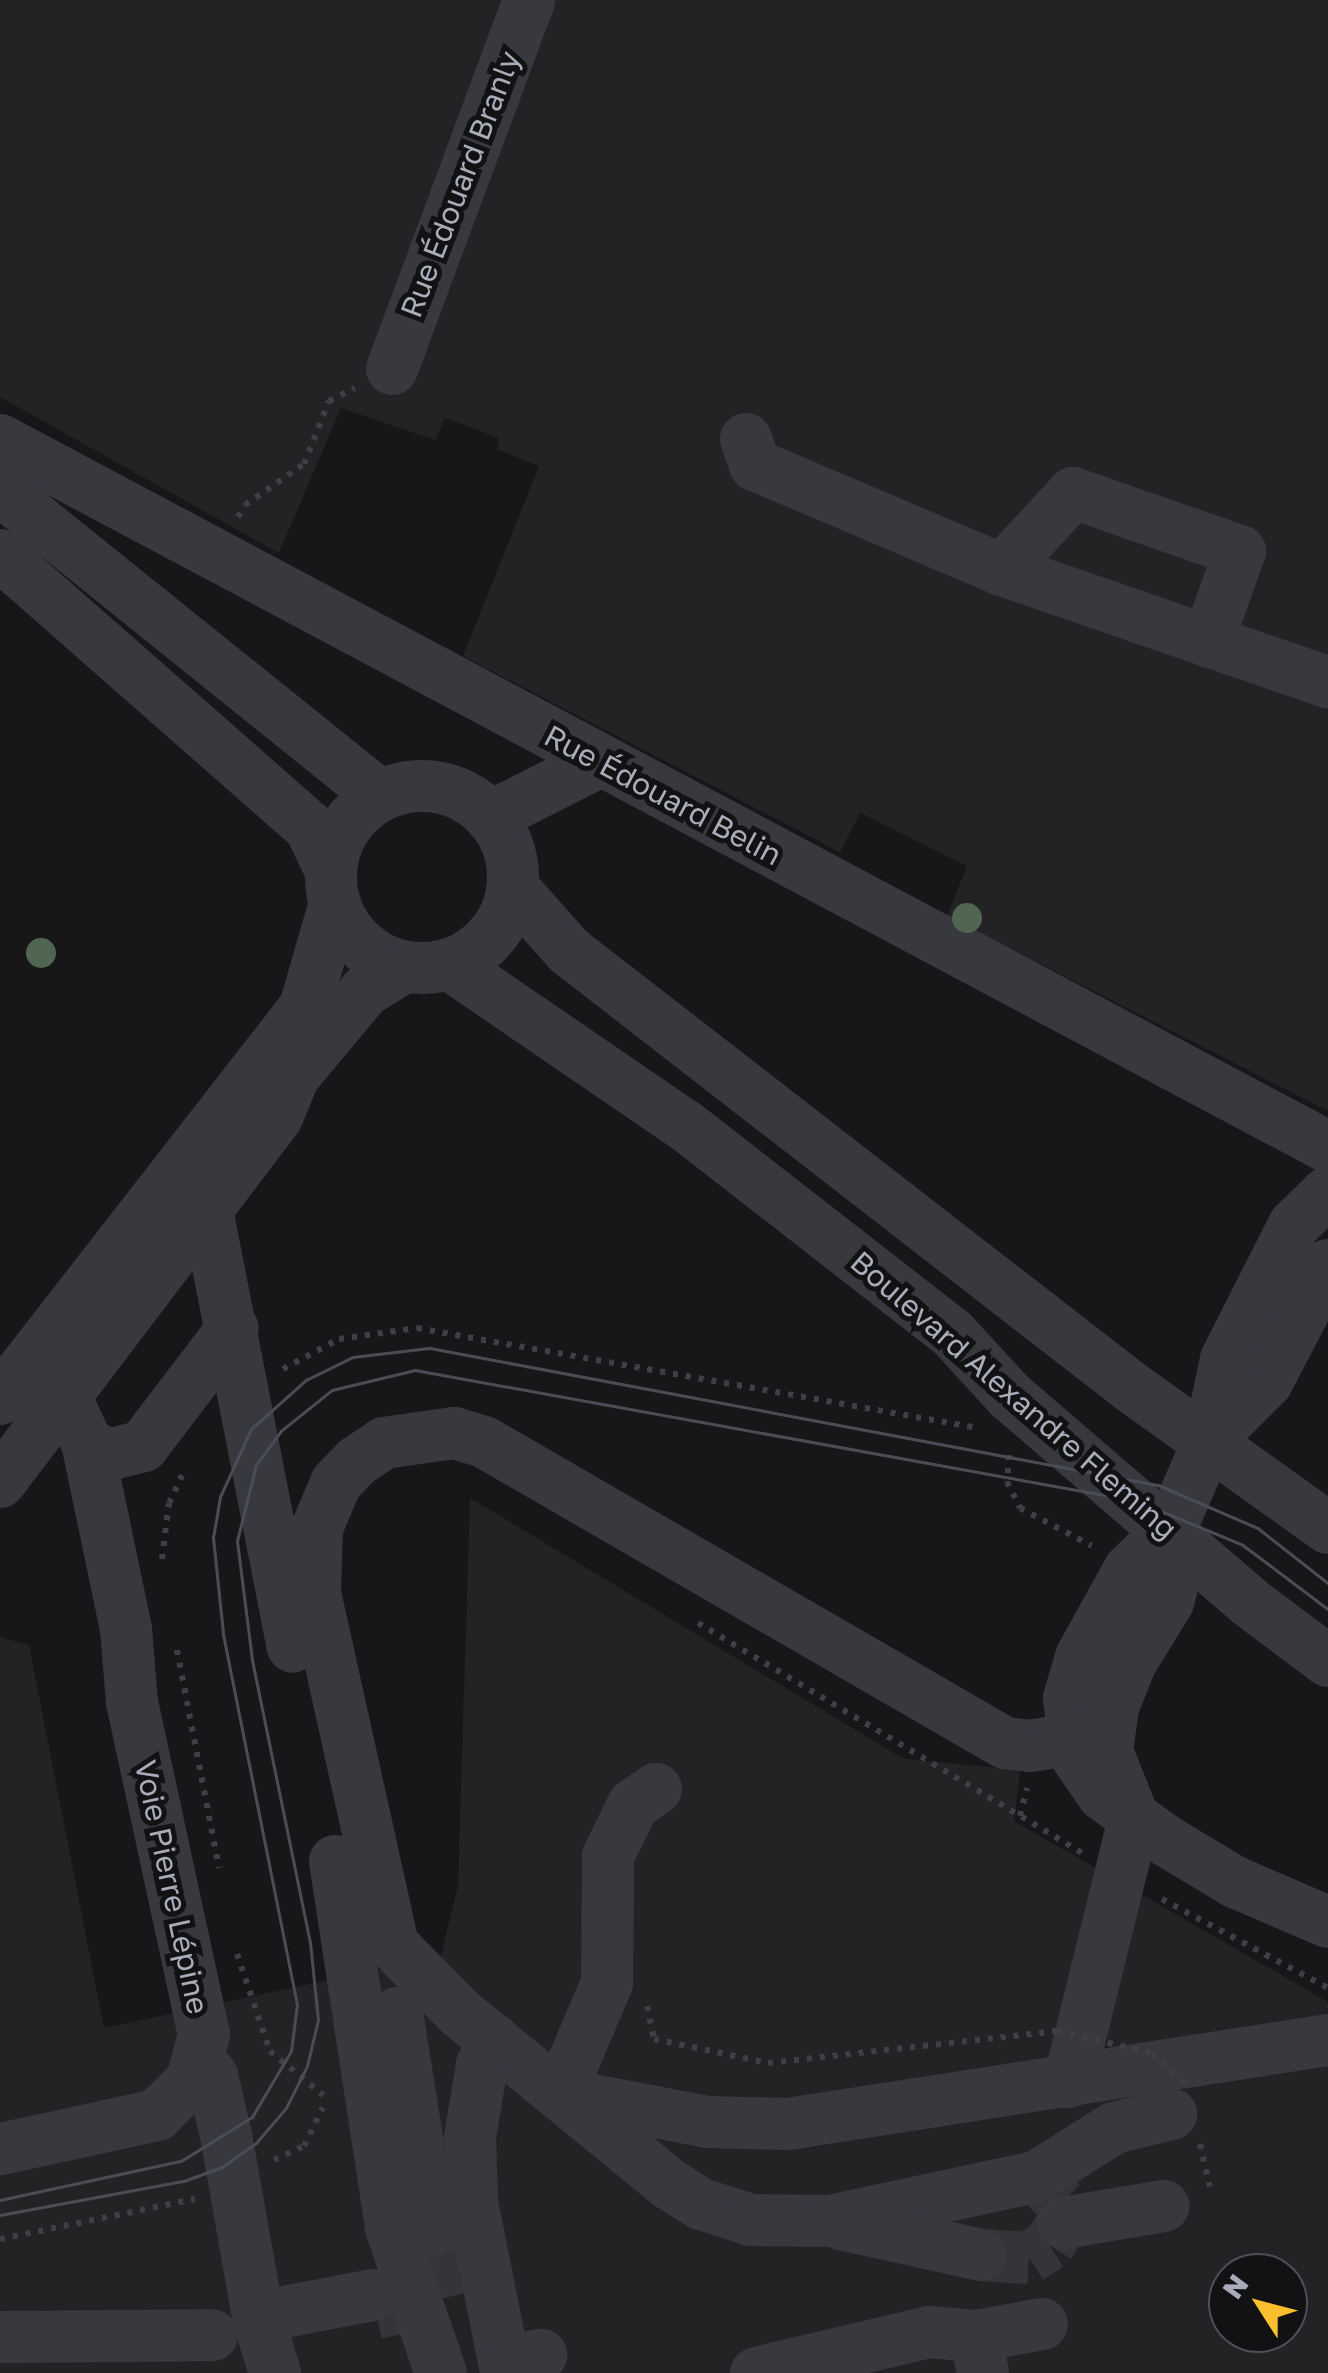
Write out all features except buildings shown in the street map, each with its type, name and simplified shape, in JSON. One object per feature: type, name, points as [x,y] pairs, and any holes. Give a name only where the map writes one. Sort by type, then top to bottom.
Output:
[{"type":"street","name":"Rue Édouard Branly","points":[[392,368],[530,0]]},
{"type":"street","points":[[746,439],[755,465],[1002,570],[1328,682]]},
{"type":"street","name":"Rue Édouard Belin","points":[[0,440],[1328,1147]]},
{"type":"street","points":[[0,490],[380,796]]},
{"type":"street","points":[[1002,570],[1074,493],[1240,551],[1208,641]]},
{"type":"street","points":[[0,556],[310,827],[360,944],[426,966]]},
{"type":"street","points":[[490,816],[599,762]]},
{"type":"street","points":[[0,1399],[305,1007],[347,828],[380,796],[409,787],[439,787],[490,816],[505,838],[513,888],[569,951],[1130,1386],[1328,1528]]},
{"type":"street","points":[[6,1475],[276,1116],[306,1062],[366,991],[492,936],[513,888]]},
{"type":"street","name":"Boulevard Alexandre Fleming","points":[[426,966],[686,1126],[871,1269],[1170,1530],[1328,1661]]},
{"type":"street","points":[[240,1093],[212,1168],[207,1210],[359,1983],[391,2228],[440,2373]]},
{"type":"street","points":[[1328,1192],[1294,1226],[1226,1359],[1209,1440],[1170,1530],[1129,1570],[1081,1656],[1069,1698],[1088,1736],[1093,1782],[1134,1820],[1234,1882],[1328,1922]]},
{"type":"street","points":[[1209,1440],[1266,1382],[1328,1264]]},
{"type":"street","points":[[6,1475],[77,1455],[108,1454],[144,1446],[233,1328]]},
{"type":"street","name":"Voie Pierre Lépine","points":[[54,1331],[77,1455],[102,1633],[124,1664],[197,1995],[201,2061],[212,2076],[226,2135],[235,2326],[274,2373]]},
{"type":"street","points":[[982,2255],[830,2221],[751,2220],[701,2204],[560,2094],[410,1968],[384,1920],[328,1648],[314,1554],[336,1483],[384,1443],[454,1432],[484,1442],[980,1732],[1030,1746],[1088,1736]]},
{"type":"street","points":[[1209,1440],[1328,1490]]},
{"type":"street","points":[[285,1610],[304,1635],[328,1648]]},
{"type":"street","points":[[560,2094],[607,1983],[608,1856],[633,1805],[656,1789]]},
{"type":"street","points":[[1069,2082],[1134,1820]]},
{"type":"street","points":[[410,1968],[396,2014],[432,2231]]},
{"type":"street","points":[[494,2040],[482,2065],[470,2138],[472,2202],[504,2362],[541,2355]]},
{"type":"street","points":[[560,2094],[707,2122],[788,2124],[1328,2040]]},
{"type":"street","points":[[0,2148],[156,2115],[192,2080],[201,2061]]},
{"type":"street","points":[[830,2221],[1036,2178],[1114,2128],[1178,2099]]},
{"type":"street","points":[[1063,2223],[1164,2206]]},
{"type":"street","points":[[0,2337],[235,2326],[372,2295]]},
{"type":"street","points":[[756,2373],[929,2332],[979,2354],[1042,2324]]},
{"type":"path","points":[[229,535],[245,505],[304,464],[329,401]]},
{"type":"path","points":[[244,1401],[302,1356],[339,1339],[417,1328],[994,1431]]},
{"type":"path","points":[[1011,1445],[1006,1482],[1020,1508],[1109,1555]]},
{"type":"path","points":[[164,1571],[169,1504],[192,1459]]},
{"type":"path","points":[[681,1613],[1119,1875],[1328,1988]]},
{"type":"path","points":[[175,1636],[220,1872]]},
{"type":"path","points":[[235,1948],[270,2051],[303,2072],[326,2098],[304,2146],[261,2166]]},
{"type":"path","points":[[643,1990],[654,2039],[768,2063],[1057,2030],[1152,2053],[1178,2099]]},
{"type":"path","points":[[0,2239],[204,2196]]},
{"type":"shaded area","points":[[0,0],[1328,0],[1328,1111],[947,916],[967,866],[860,813],[840,852],[463,656],[539,466],[497,449],[499,438],[445,418],[435,440],[341,408],[279,553],[0,397]]},
{"type":"shaded area","points":[[470,1498],[904,1759],[1020,1770],[1014,1821],[1328,2002],[1328,2373],[0,2373],[0,1637],[29,1645],[104,2028],[441,1956],[458,1886]]},
{"type":"tunnel","points":[[981,2255],[1029,2258],[1049,2245],[1063,2223],[1062,2203],[1036,2177]]},
{"type":"tunnel","points":[[376,2313],[449,2297],[432,2231]]},
{"type":"tram line","points":[[0,2200],[181,2161],[252,2117],[291,2051],[297,2005],[223,1633],[213,1538],[220,1497],[251,1429],[306,1380],[353,1357],[430,1348],[1158,1485],[1258,1528],[1328,1583]]},
{"type":"tram line","points":[[0,2215],[184,2181],[222,2167],[256,2143],[286,2108],[307,2066],[318,2020],[310,1943],[252,1660],[237,1541],[256,1465],[281,1431],[332,1390],[415,1370],[1137,1501],[1243,1545],[1328,1609]]}]
